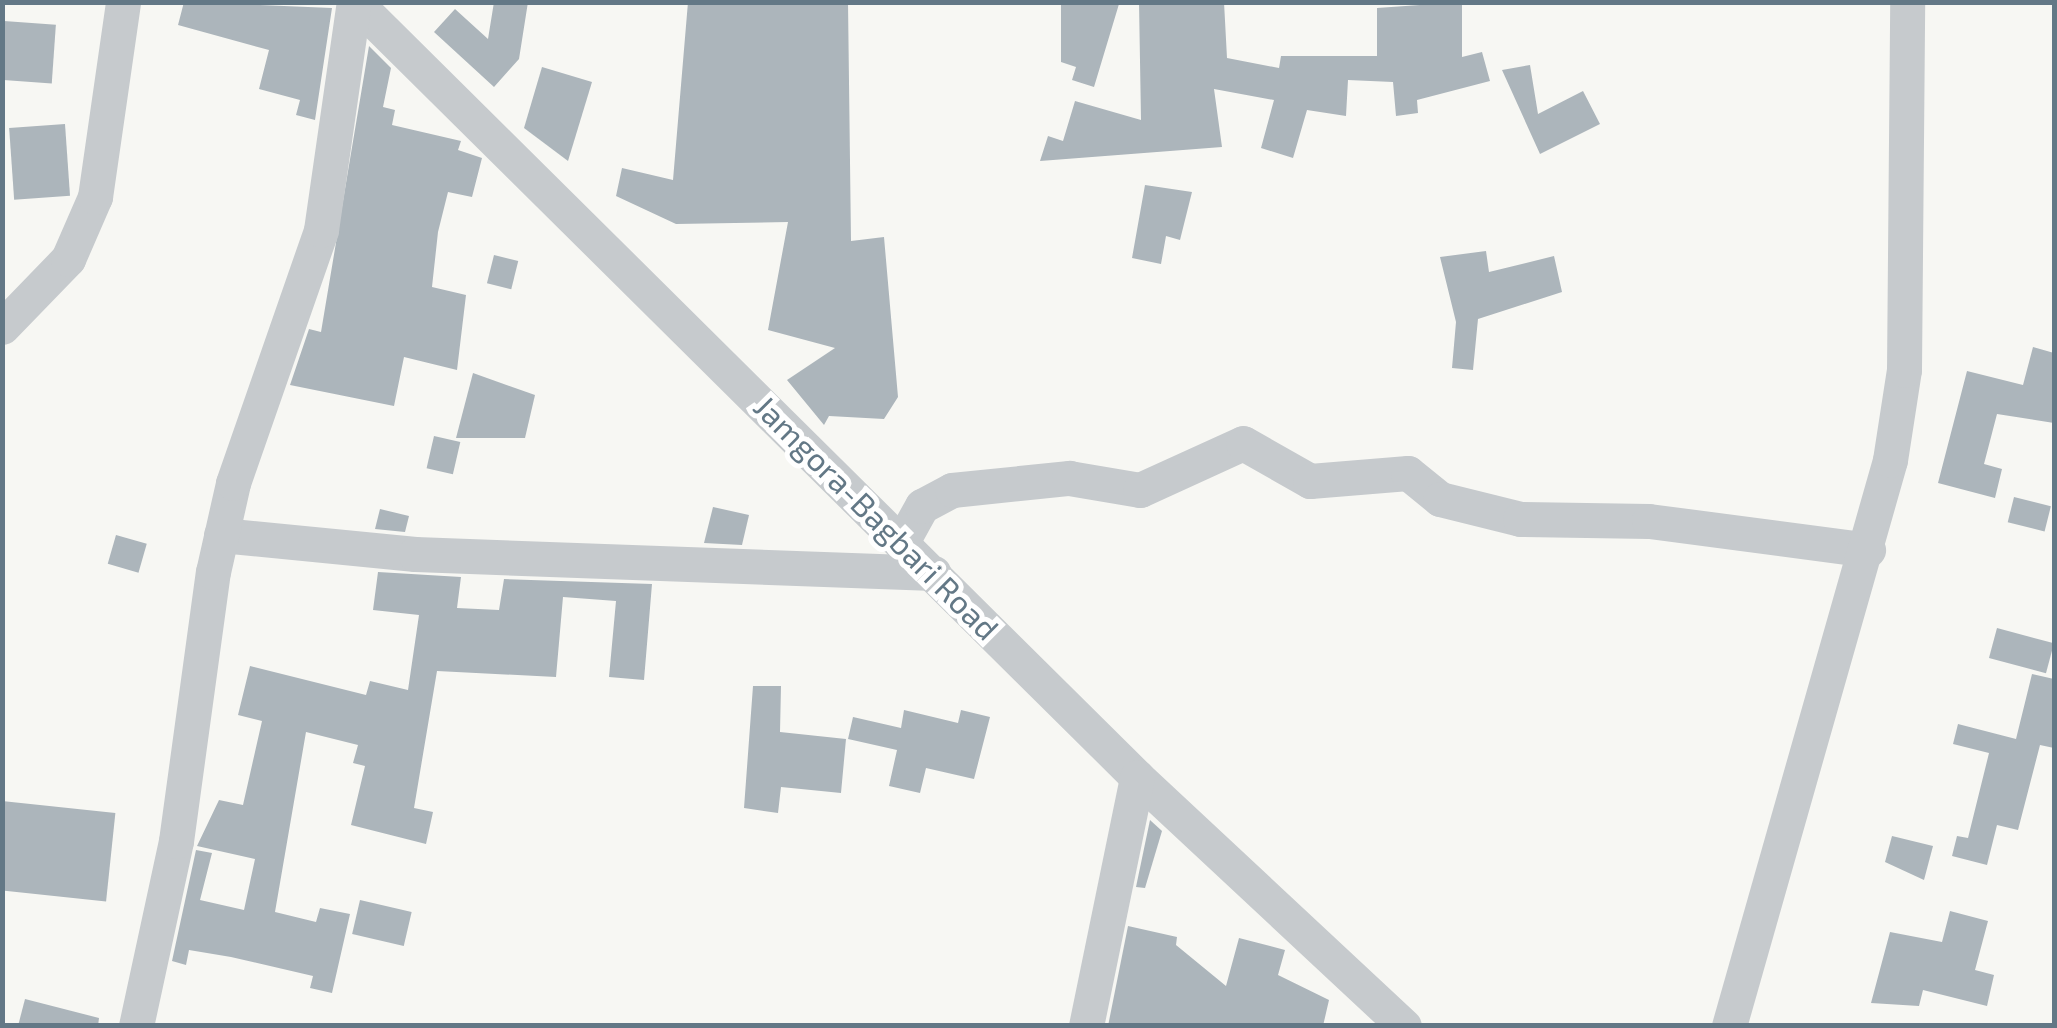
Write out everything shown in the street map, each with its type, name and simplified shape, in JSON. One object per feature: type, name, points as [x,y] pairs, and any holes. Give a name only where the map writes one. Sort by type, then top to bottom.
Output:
[{"type":"street","points":[[2,327],[68,259],[95,197],[123,2]]},
{"type":"street","points":[[136,1026],[176,841],[221,535],[317,248],[354,2]]},
{"type":"street","name":"Jamgora-Bagbari Road","points":[[354,2],[903,540],[1137,778],[1404,1026]]},
{"type":"street","points":[[1729,1026],[1868,550],[1904,370],[1907,2]]},
{"type":"street","points":[[903,540],[922,506],[952,490],[1069,478],[1140,490],[1243,444],[1310,481],[1408,474],[1440,498],[1520,519],[1649,521],[1868,550]]},
{"type":"street","points":[[221,535],[415,554],[934,572]]},
{"type":"street","points":[[1086,1026],[1137,778]]},
{"type":"building","points":[[184,2],[332,8],[315,120],[296,115],[300,100],[259,89],[269,50],[178,25]]},
{"type":"building","points":[[494,2],[528,2],[519,59],[494,87],[434,32],[455,9],[488,39]]},
{"type":"building","points":[[688,2],[848,2],[851,241],[884,237],[898,397],[884,419],[829,416],[824,425],[787,380],[835,348],[768,330],[788,222],[676,224],[616,196],[622,168],[673,180]]},
{"type":"building","points":[[1139,2],[1224,2],[1227,58],[1279,68],[1281,56],[1377,56],[1377,8],[1462,2],[1462,57],[1482,52],[1490,81],[1417,100],[1418,113],[1396,116],[1393,82],[1348,80],[1346,116],[1307,110],[1293,158],[1261,148],[1274,100],[1214,89],[1222,147],[1040,161],[1048,136],[1063,141],[1075,101],[1141,120]]},
{"type":"building","points":[[1061,3],[1119,4],[1094,87],[1072,80],[1076,67],[1061,62]]},
{"type":"building","points":[[4,21],[56,25],[52,83],[2,80]]},
{"type":"building","points":[[369,46],[391,68],[383,107],[395,110],[392,125],[461,141],[458,150],[482,158],[472,197],[448,192],[438,232],[432,287],[466,295],[457,370],[404,357],[394,406],[290,385],[309,329],[321,332]]},
{"type":"building","points":[[1530,65],[1538,114],[1583,91],[1600,124],[1540,154],[1502,70]]},
{"type":"building","points":[[542,67],[592,82],[568,161],[524,128]]},
{"type":"building","points":[[65,124],[70,196],[14,200],[9,128]]},
{"type":"building","points":[[1145,185],[1192,192],[1180,240],[1166,236],[1161,264],[1132,258]]},
{"type":"building","points":[[1486,251],[1489,272],[1554,256],[1562,292],[1478,319],[1473,370],[1452,368],[1456,322],[1440,257]]},
{"type":"building","points":[[494,255],[518,261],[511,289],[487,283]]},
{"type":"building","points":[[2033,347],[2054,353],[2054,423],[1997,414],[1984,464],[2002,469],[1995,498],[1938,483],[1967,371],[2023,385]]},
{"type":"building","points":[[473,373],[535,395],[525,438],[456,438]]},
{"type":"building","points":[[434,436],[460,442],[453,474],[427,468]]},
{"type":"building","points":[[2014,497],[2051,506],[2045,531],[2008,522]]},
{"type":"building","points":[[713,507],[749,515],[742,545],[704,543]]},
{"type":"building","points":[[380,509],[409,516],[405,532],[375,529]]},
{"type":"building","points":[[116,535],[147,544],[138,573],[108,564]]},
{"type":"building","points":[[378,572],[461,577],[457,608],[499,610],[504,579],[652,584],[644,680],[609,677],[616,601],[563,597],[556,677],[437,671],[414,808],[433,812],[426,844],[351,825],[365,766],[353,763],[358,745],[306,732],[275,912],[316,922],[320,908],[350,914],[332,993],[310,988],[313,976],[231,957],[189,950],[186,965],[172,961],[196,850],[212,853],[200,900],[244,910],[255,859],[197,846],[219,800],[243,805],[262,721],[238,715],[250,666],[366,695],[370,681],[408,690],[419,615],[373,610]]},
{"type":"building","points":[[1997,628],[2054,643],[2046,673],[1989,658]]},
{"type":"building","points":[[2032,674],[2054,679],[2054,748],[2040,745],[2018,830],[1997,825],[1987,865],[1952,856],[1957,836],[1968,838],[1989,753],[1953,744],[1958,724],[2016,739]]},
{"type":"building","points":[[753,686],[781,686],[780,732],[846,739],[841,793],[781,787],[778,813],[744,808]]},
{"type":"building","points":[[904,710],[958,723],[961,710],[990,717],[974,779],[926,768],[920,793],[889,786],[897,750],[848,739],[853,717],[901,728]]},
{"type":"building","points":[[2,801],[115,813],[106,901],[2,890]]},
{"type":"building","points":[[1150,820],[1162,831],[1145,888],[1136,887]]},
{"type":"building","points":[[1892,836],[1933,846],[1924,880],[1885,862]]},
{"type":"building","points":[[360,900],[412,912],[404,946],[352,934]]},
{"type":"building","points":[[1950,911],[1988,921],[1975,970],[1994,975],[1987,1006],[1923,990],[1919,1006],[1871,1003],[1890,932],[1942,942]]},
{"type":"building","points":[[1128,926],[1177,937],[1176,945],[1226,986],[1239,938],[1285,950],[1278,975],[1329,1000],[1323,1026],[1108,1026]]},
{"type":"building","points":[[25,999],[99,1018],[98,1026],[18,1026]]}]
